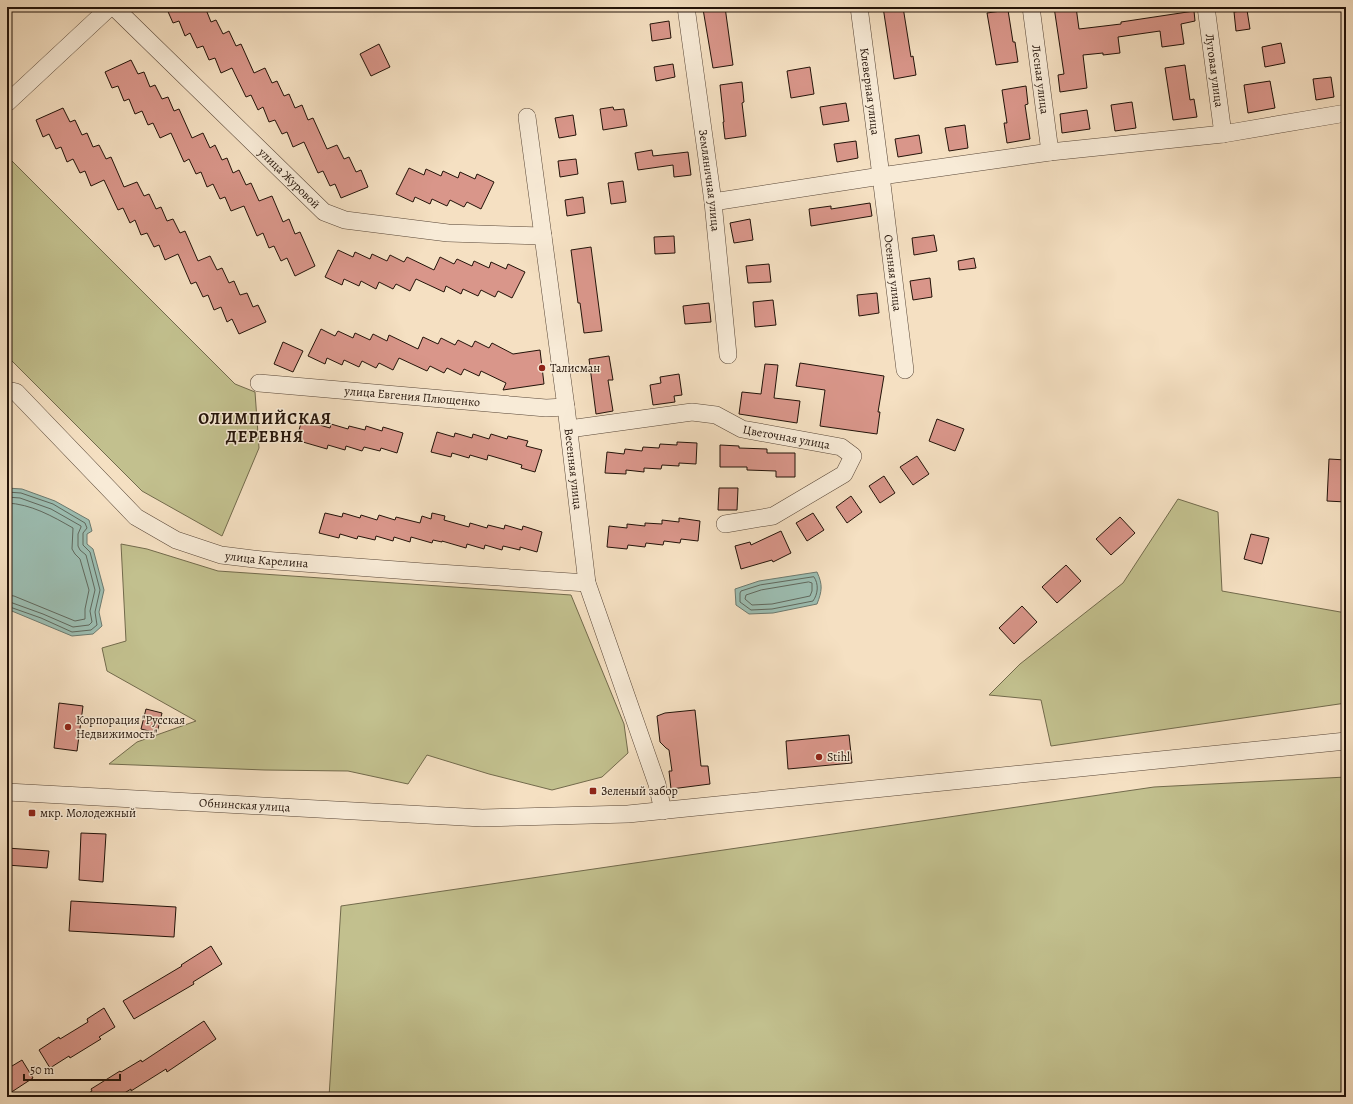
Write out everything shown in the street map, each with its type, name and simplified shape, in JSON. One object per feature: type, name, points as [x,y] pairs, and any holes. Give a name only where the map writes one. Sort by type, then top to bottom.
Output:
[{"type":"street","points":[[7,103],[110,7]]},
{"type":"street","name":"улица Журовой","points":[[114,7],[324,212],[345,220],[441,232],[543,236]]},
{"type":"street","name":"Земляничная улица","points":[[686,7],[713,202],[728,355]]},
{"type":"street","name":"Клеверная улица","points":[[859,7],[881,176]]},
{"type":"street","name":"Лесная улица","points":[[1031,7],[1050,152]]},
{"type":"street","name":"Луговая улица","points":[[1206,7],[1223,134]]},
{"type":"street","points":[[713,202],[1050,152],[1223,134],[1346,113]]},
{"type":"street","name":"Весенняя улица","points":[[527,117],[569,429],[587,583],[658,784],[663,811]]},
{"type":"street","name":"Осенняя улица","points":[[881,176],[906,370]]},
{"type":"street","name":"улица Евгения Плющенко","points":[[259,384],[546,408],[566,407]]},
{"type":"street","name":"улица Карелина","points":[[7,390],[16,392],[136,517],[176,540],[221,555],[262,560],[417,572],[587,583]]},
{"type":"street","name":"Цветочная улица","points":[[569,429],[692,412],[716,415],[742,429],[841,447],[853,456],[844,474],[773,516],[725,524]]},
{"type":"street","name":"Обнинская улица","points":[[7,792],[482,818],[628,814],[1346,741]]},
{"type":"shaded area","points":[[7,156],[235,384],[255,392],[259,448],[222,536],[142,491],[7,356]]},
{"type":"shaded area","points":[[1178,499],[1218,512],[1222,591],[1346,613],[1346,703],[1051,746],[1041,700],[989,695],[1020,664],[1123,583]]},
{"type":"shaded area","points":[[121,544],[147,549],[218,571],[571,595],[624,724],[628,753],[602,777],[552,790],[489,774],[427,755],[408,784],[348,771],[265,770],[109,764],[137,742],[196,721],[107,671],[102,648],[126,641]]},
{"type":"shaded area","points":[[1346,777],[1346,1097],[329,1097],[341,906],[1154,787]]},
{"type":"water","points":[[7,488],[22,489],[55,501],[89,520],[92,531],[87,534],[87,544],[93,549],[104,590],[99,612],[102,626],[93,634],[72,636],[7,609]]},
{"type":"water","points":[[817,572],[821,588],[817,604],[773,613],[749,614],[736,605],[735,589],[759,581]]},
{"type":"building","points":[[166,7],[205,7],[211,22],[216,20],[223,34],[229,31],[236,46],[241,44],[254,73],[265,68],[272,83],[277,81],[284,96],[289,94],[295,108],[302,105],[308,120],[313,118],[327,149],[337,145],[344,159],[349,157],[356,172],[361,170],[368,187],[341,198],[335,184],[330,186],[323,171],[318,173],[304,142],[293,147],[287,132],[282,134],[275,120],[269,122],[263,107],[258,110],[251,95],[246,97],[232,68],[221,73],[215,58],[209,60],[203,46],[197,48],[190,33],[185,36],[179,21],[173,23]]},
{"type":"building","points":[[725,7],[733,65],[713,68],[703,9]]},
{"type":"building","points":[[883,7],[903,7],[911,57],[913,56],[916,75],[894,79]]},
{"type":"building","points":[[1054,7],[1076,7],[1079,29],[1121,24],[1121,22],[1194,11],[1195,21],[1181,24],[1184,44],[1162,47],[1160,31],[1118,37],[1120,53],[1083,55],[1087,88],[1060,92],[1058,75],[1064,74]]},
{"type":"building","points":[[1008,10],[1018,62],[996,65],[987,13]]},
{"type":"building","points":[[1247,10],[1250,29],[1236,31],[1234,12]]},
{"type":"building","points":[[669,21],[671,38],[652,41],[650,24]]},
{"type":"building","points":[[1281,43],[1285,63],[1265,67],[1262,47]]},
{"type":"building","points":[[379,44],[390,67],[371,76],[360,54]]},
{"type":"building","points":[[131,60],[138,74],[144,72],[150,87],[155,85],[162,99],[168,97],[174,111],[179,109],[192,138],[203,133],[210,148],[215,145],[222,160],[227,158],[233,173],[239,170],[246,185],[251,183],[259,201],[272,196],[283,222],[289,219],[295,234],[300,232],[315,266],[295,276],[287,258],[281,261],[274,246],[269,248],[263,233],[257,236],[244,206],[231,211],[225,197],[220,199],[213,184],[207,187],[201,172],[196,174],[189,159],[184,162],[171,133],[160,138],[153,123],[148,125],[142,111],[135,114],[129,99],[124,101],[118,86],[112,88],[105,72]]},
{"type":"building","points":[[673,64],[675,77],[656,81],[654,67]]},
{"type":"building","points":[[1185,65],[1190,100],[1194,99],[1197,117],[1173,120],[1165,68]]},
{"type":"building","points":[[810,67],[814,94],[791,98],[787,71]]},
{"type":"building","points":[[1331,77],[1334,97],[1316,100],[1313,79]]},
{"type":"building","points":[[1270,81],[1275,108],[1248,113],[1244,85]]},
{"type":"building","points":[[742,82],[744,102],[742,103],[746,136],[725,139],[720,85]]},
{"type":"building","points":[[1026,86],[1028,104],[1025,105],[1030,139],[1007,143],[1004,123],[1007,123],[1002,90]]},
{"type":"building","points":[[1132,102],[1136,128],[1115,131],[1111,105]]},
{"type":"building","points":[[846,103],[849,121],[823,125],[820,107]]},
{"type":"building","points":[[613,107],[614,110],[624,109],[627,126],[603,130],[600,109]]},
{"type":"building","points":[[63,108],[70,122],[75,120],[82,135],[87,133],[93,147],[99,145],[106,159],[111,157],[124,187],[137,182],[144,196],[149,194],[156,209],[161,207],[167,221],[173,219],[180,233],[185,231],[198,261],[210,256],[217,270],[222,268],[229,283],[234,281],[240,295],[247,293],[253,307],[258,305],[266,322],[239,334],[232,319],[227,322],[221,307],[214,310],[208,295],[203,297],[196,282],[191,284],[178,254],[165,260],[159,245],[154,247],[147,233],[141,235],[135,220],[130,223],[123,208],[118,210],[104,180],[91,186],[85,171],[80,173],[73,159],[67,162],[61,147],[56,149],[49,134],[43,137],[36,120]]},
{"type":"building","points":[[1087,110],[1090,129],[1062,133],[1060,114]]},
{"type":"building","points":[[573,115],[576,135],[559,138],[555,118]]},
{"type":"building","points":[[965,125],[968,148],[949,151],[945,128]]},
{"type":"building","points":[[919,135],[922,153],[898,157],[895,139]]},
{"type":"building","points":[[856,141],[858,158],[837,162],[834,144]]},
{"type":"building","points":[[652,150],[653,156],[688,152],[691,175],[674,177],[673,165],[638,170],[635,153]]},
{"type":"building","points":[[576,159],[578,174],[560,177],[558,161]]},
{"type":"building","points":[[409,168],[424,175],[426,169],[441,176],[443,171],[458,178],[460,172],[475,179],[477,174],[494,182],[481,209],[467,202],[464,207],[450,200],[447,206],[432,199],[430,204],[415,197],[413,202],[396,194]]},
{"type":"building","points":[[623,181],[626,202],[611,204],[608,183]]},
{"type":"building","points":[[583,197],[585,213],[567,216],[565,200]]},
{"type":"building","points":[[870,203],[872,216],[811,226],[809,209],[831,206],[831,209]]},
{"type":"building","points":[[750,219],[753,240],[734,243],[730,223]]},
{"type":"building","points":[[934,235],[937,251],[914,255],[912,238]]},
{"type":"building","points":[[674,236],[675,253],[655,254],[654,237]]},
{"type":"building","points":[[591,247],[602,331],[584,333],[580,303],[578,303],[571,250]]},
{"type":"building","points":[[338,250],[353,257],[355,252],[370,259],[372,254],[387,261],[390,255],[404,262],[407,257],[434,270],[440,257],[454,264],[457,259],[472,266],[474,261],[489,268],[491,262],[506,269],[508,264],[525,272],[512,298],[498,291],[495,297],[481,290],[478,296],[463,289],[461,294],[446,286],[444,292],[416,279],[410,291],[396,284],[393,289],[379,282],[376,289],[361,281],[359,286],[344,279],[342,285],[325,277]]},
{"type":"building","points":[[974,258],[976,268],[959,270],[958,261]]},
{"type":"building","points":[[769,264],[771,282],[748,283],[746,266]]},
{"type":"building","points":[[930,278],[932,297],[913,300],[910,281]]},
{"type":"building","points":[[877,293],[879,313],[859,316],[857,295]]},
{"type":"building","points":[[773,300],[776,325],[755,327],[753,302]]},
{"type":"building","points":[[709,303],[711,322],[685,324],[683,306]]},
{"type":"building","points":[[321,329],[335,336],[338,331],[353,338],[355,333],[370,340],[373,334],[387,341],[389,335],[418,349],[423,337],[438,344],[441,338],[455,345],[458,340],[472,347],[475,341],[489,348],[492,343],[513,354],[540,350],[544,384],[503,390],[506,383],[481,371],[479,376],[464,369],[461,375],[447,368],[444,373],[430,366],[427,371],[399,358],[393,370],[379,363],[376,368],[362,361],[359,367],[344,360],[342,365],[327,358],[325,364],[308,356]]},
{"type":"building","points":[[283,342],[303,351],[293,372],[274,364]]},
{"type":"building","points":[[609,356],[613,380],[608,380],[613,411],[596,414],[589,359]]},
{"type":"building","points":[[800,363],[884,376],[878,412],[880,412],[877,434],[820,426],[825,390],[796,386]]},
{"type":"building","points":[[765,364],[778,365],[774,398],[800,401],[797,423],[739,414],[742,392],[761,394]]},
{"type":"building","points":[[679,374],[682,395],[674,396],[675,402],[653,405],[650,385],[661,383],[660,377]]},
{"type":"building","points":[[937,419],[964,429],[955,451],[929,441]]},
{"type":"building","points":[[302,420],[330,428],[331,424],[348,429],[349,426],[365,430],[366,426],[382,431],[383,427],[403,433],[397,453],[381,448],[380,451],[364,447],[362,451],[346,446],[345,450],[328,445],[327,449],[296,440]]},
{"type":"building","points":[[437,432],[454,437],[455,433],[472,438],[473,434],[489,439],[491,434],[507,439],[508,436],[528,441],[526,446],[542,450],[535,472],[521,468],[522,465],[488,455],[487,460],[470,455],[469,458],[452,453],[451,457],[431,452]]},
{"type":"building","points":[[677,442],[697,443],[696,464],[679,463],[679,466],[662,465],[661,469],[644,468],[644,472],[626,470],[626,474],[605,473],[607,452],[624,454],[625,449],[642,451],[643,447],[659,448],[660,444],[677,445]]},
{"type":"building","points":[[720,445],[739,446],[739,448],[767,449],[767,453],[795,453],[795,477],[776,477],[776,471],[747,470],[747,467],[720,467]]},
{"type":"building","points":[[917,456],[929,474],[913,485],[900,467]]},
{"type":"building","points":[[1329,459],[1346,460],[1346,502],[1327,501]]},
{"type":"building","points":[[884,476],[895,493],[880,503],[869,486]]},
{"type":"building","points":[[719,488],[738,488],[737,510],[718,510]]},
{"type":"building","points":[[851,496],[862,512],[847,523],[836,507]]},
{"type":"building","points":[[325,513],[342,517],[343,513],[360,518],[361,515],[377,520],[379,515],[395,520],[396,517],[420,523],[422,516],[431,519],[432,513],[445,516],[444,520],[469,527],[470,523],[487,528],[488,525],[504,529],[505,525],[522,530],[523,526],[542,532],[537,552],[520,547],[520,550],[503,546],[502,550],[485,545],[484,549],[467,544],[466,548],[442,541],[433,540],[432,543],[411,537],[410,542],[394,537],[393,541],[376,536],[375,540],[358,536],[357,539],[340,534],[339,538],[319,533]]},
{"type":"building","points":[[813,513],[824,530],[807,541],[796,523]]},
{"type":"building","points":[[1120,517],[1135,533],[1111,555],[1096,539]]},
{"type":"building","points":[[679,518],[700,521],[698,541],[681,539],[680,543],[664,541],[663,545],[646,543],[645,547],[628,545],[627,549],[607,547],[609,526],[627,528],[627,524],[645,526],[645,523],[662,524],[662,520],[679,522]]},
{"type":"building","points":[[781,531],[791,553],[773,562],[772,560],[741,569],[735,546],[750,542],[751,545]]},
{"type":"building","points":[[1251,534],[1269,538],[1262,564],[1244,559]]},
{"type":"building","points":[[1066,565],[1081,581],[1057,603],[1042,587]]},
{"type":"building","points":[[1022,606],[1037,622],[1014,644],[999,628]]},
{"type":"building","points":[[59,703],[83,706],[77,751],[54,748]]},
{"type":"building","points":[[146,709],[162,713],[157,733],[141,729]]},
{"type":"building","points":[[695,710],[701,766],[708,766],[710,784],[671,789],[669,771],[672,771],[669,750],[660,742],[657,716],[665,713]]},
{"type":"building","points":[[849,735],[852,763],[788,769],[786,741]]},
{"type":"building","points":[[81,833],[106,834],[103,882],[79,880]]},
{"type":"building","points":[[7,848],[49,851],[47,868],[7,865]]},
{"type":"building","points":[[71,901],[176,907],[174,937],[69,931]]},
{"type":"building","points":[[211,946],[222,964],[193,982],[194,984],[134,1019],[123,1001],[182,966],[181,965]]},
{"type":"building","points":[[104,1008],[115,1027],[99,1037],[101,1039],[50,1068],[39,1050],[59,1037],[60,1039],[88,1022],[87,1019]]},
{"type":"building","points":[[204,1021],[216,1039],[167,1072],[166,1069],[131,1091],[131,1089],[118,1097],[82,1097],[92,1091],[91,1089],[120,1071],[121,1072],[141,1060],[142,1062]]},
{"type":"building","points":[[22,1060],[33,1078],[7,1095],[7,1069]]},
{"type":"place","name":"Талисман","points":[[542,368]]},
{"type":"place","name":"Корпорация \"Русская Недвижимость\"","points":[[68,727]]},
{"type":"place","name":"Stihl","points":[[819,757]]},
{"type":"place","name":"Зеленый забор","points":[[593,791]]},
{"type":"place","name":"мкр. Молодежный","points":[[32,813]]},
{"type":"district","name":"ОЛИМПИЙСКАЯ ДЕРЕВНЯ","points":[[265,428]]}]
